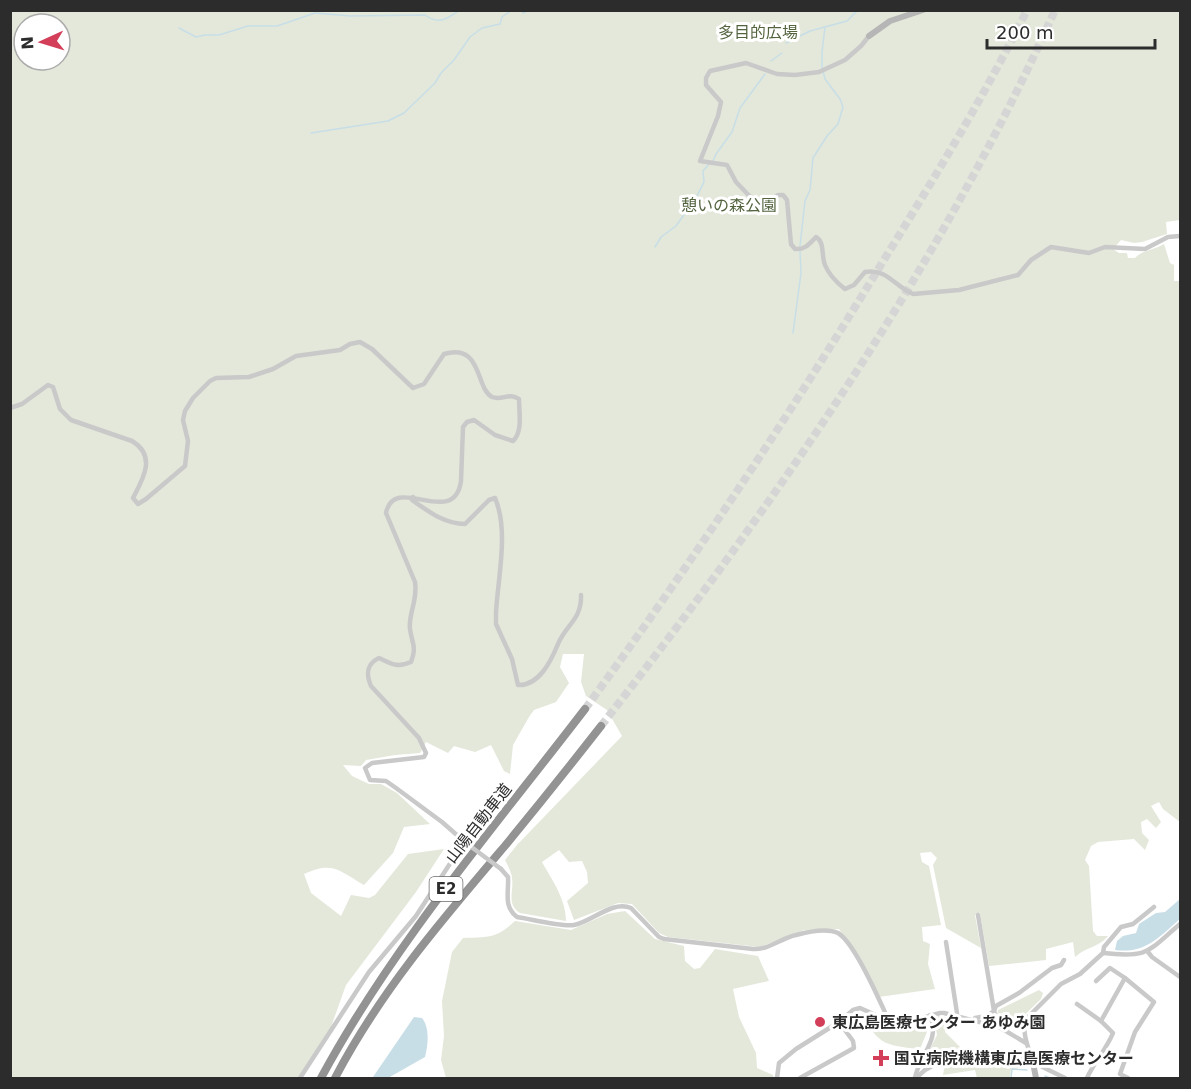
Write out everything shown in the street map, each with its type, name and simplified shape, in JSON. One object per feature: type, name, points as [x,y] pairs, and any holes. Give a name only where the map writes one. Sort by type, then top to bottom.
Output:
[{"type":"highway","name":"山陽自動車道","points":[[321,1078],[352,1023],[402,949],[585,709]]},
{"type":"highway","name":"山陽自動車道","points":[[335,1078],[367,1021],[409,961],[601,726]]},
{"type":"street","points":[[923,10],[890,21],[869,36],[845,60],[819,72],[795,75],[777,74],[746,63],[710,72],[706,78],[706,85],[722,102],[700,161],[727,165],[736,182],[763,210],[767,209],[778,195],[783,195],[787,200],[791,244],[795,249],[805,248],[816,237],[819,238],[822,242],[824,263],[830,275],[845,289],[854,285],[865,272],[870,271],[880,272],[890,277],[914,294],[959,290],[1018,275],[1031,260],[1051,247],[1089,254],[1105,247],[1145,249],[1168,237],[1180,236]]},
{"type":"street","points":[[10,408],[22,404],[48,385],[53,387],[60,409],[71,420],[141,446],[146,456],[144,479],[133,498],[138,504],[185,466],[188,441],[183,420],[184,411],[193,398],[216,378],[249,377],[273,369],[296,356],[340,350],[350,344],[360,342],[372,348],[391,369],[404,377],[414,388],[424,384],[444,354],[451,352],[465,355],[476,366],[488,393],[493,397],[514,395],[519,399],[518,436],[513,441],[507,441],[474,420],[467,422],[464,427],[460,489],[454,499],[446,503],[413,497],[392,501],[388,505],[387,513],[415,582],[417,594],[410,622],[415,650],[411,662],[402,666],[379,658],[373,661],[368,668],[367,678],[371,686],[419,738],[426,753],[424,757],[379,761],[367,765],[365,768],[370,780],[386,782],[396,788],[501,869],[508,877],[507,905],[518,917],[570,926],[616,907],[627,906],[632,908],[659,937],[664,939],[753,950],[763,950],[799,934],[830,931],[837,933],[847,942],[868,977],[889,1021]]},
{"type":"street","points":[[413,497],[412,500],[431,513],[458,524],[465,524],[489,500],[495,498],[501,514],[502,533],[496,624],[512,659],[518,686],[525,686],[534,681],[549,663],[581,607],[581,595]]},
{"type":"street","points":[[300,1078],[369,972],[416,916],[465,843]]},
{"type":"street","points":[[1036,1078],[1026,1044],[1024,1022],[1026,1019],[1062,984],[1080,974],[1103,953],[1104,947],[1121,927],[1133,924],[1154,907]]},
{"type":"street","points":[[978,915],[994,1011],[999,1027]]},
{"type":"street","points":[[1103,953],[1137,955],[1148,952],[1180,924]]},
{"type":"street","points":[[946,942],[956,1016]]},
{"type":"street","points":[[1148,952],[1180,977]]},
{"type":"street","points":[[974,1021],[975,1018],[987,1016],[994,1011],[996,1006],[1019,993],[1052,968],[1061,965],[1064,960]]},
{"type":"street","points":[[1096,981],[1110,968],[1154,1002],[1134,1032],[1120,1074],[1128,1077]]},
{"type":"street","points":[[1101,1021],[1125,978]]},
{"type":"street","points":[[1077,1004],[1101,1021],[1113,1033],[1088,1078]]},
{"type":"street","points":[[777,1078],[780,1063],[796,1049],[839,1022],[853,1010],[860,1008],[900,1024],[940,1013],[956,1016],[999,1027],[1026,1044]]},
{"type":"street","points":[[915,1078],[917,1067],[933,1038],[933,1022],[930,1015]]},
{"type":"street","points":[[800,1078],[854,1048],[854,1041],[839,1022]]},
{"type":"street","points":[[915,1078],[954,1054],[1006,1052],[1020,1056],[1065,1078]]},
{"type":"green space","points":[[10,11],[1180,11],[1180,220],[1166,222],[1167,234],[1142,242],[1121,240],[1113,249],[1119,253],[1127,253],[1128,258],[1135,258],[1141,253],[1164,244],[1170,263],[1174,265],[1174,281],[1180,281],[1180,822],[1163,809],[1159,802],[1151,806],[1161,822],[1156,828],[1147,819],[1141,822],[1142,833],[1149,840],[1145,850],[1134,839],[1098,842],[1091,846],[1085,860],[1089,866],[1093,931],[1097,936],[1108,936],[1075,957],[1073,942],[1046,949],[1046,960],[989,966],[980,913],[975,915],[981,948],[946,928],[933,865],[937,858],[931,852],[920,853],[922,862],[929,866],[941,925],[922,927],[923,941],[930,944],[928,964],[935,989],[879,997],[839,929],[804,930],[760,947],[668,937],[659,933],[632,904],[618,903],[574,920],[567,901],[588,883],[587,872],[582,861],[569,862],[559,850],[542,862],[561,897],[566,921],[520,913],[513,906],[512,876],[505,860],[622,736],[607,710],[586,696],[581,682],[584,654],[563,654],[560,667],[569,683],[556,702],[534,710],[529,717],[513,745],[510,774],[504,771],[491,745],[475,752],[454,746],[448,753],[426,742],[420,753],[366,760],[361,766],[343,765],[352,776],[369,784],[381,784],[397,793],[430,824],[404,827],[393,853],[364,885],[335,869],[322,868],[304,874],[311,893],[341,916],[351,895],[369,898],[375,895],[408,854],[444,849],[416,892],[346,985],[331,1027],[298,1078],[11,1078]]},
{"type":"green space","points":[[625,911],[655,939],[684,946],[685,961],[694,969],[700,968],[715,949],[758,956],[769,981],[733,989],[739,1017],[756,1053],[757,1068],[773,1075],[774,1078],[446,1078],[441,1060],[444,1036],[442,1001],[452,952],[463,938],[491,936],[515,921],[571,930],[607,914]]},
{"type":"green space","points":[[1039,990],[1043,993],[1041,999],[1009,1030],[1000,1024],[998,1010]]},
{"type":"green space","points":[[941,1015],[956,1022],[946,1027],[945,1032],[962,1049],[948,1050],[930,1058],[927,1055],[937,1035],[934,1018]]},
{"type":"green space","points":[[866,1016],[893,1030],[914,1027],[917,1030],[929,1027],[920,1049],[901,1047],[880,1039],[874,1033]]},
{"type":"green space","points":[[1002,1056],[1024,1068],[1011,1069],[1010,1078],[977,1078],[975,1070],[943,1075],[945,1064],[953,1060]]},
{"type":"water","points":[[1180,899],[1180,919],[1158,938],[1144,947],[1126,951],[1115,950],[1117,941],[1123,936],[1136,933],[1139,924],[1156,913],[1165,912]]},
{"type":"water","points":[[414,1017],[422,1018],[425,1022],[427,1042],[425,1057],[388,1078],[374,1078],[373,1077]]},
{"type":"waterway","points":[[179,28],[196,37],[219,35],[248,26],[277,26],[315,13],[350,16],[425,15],[439,20],[460,10]]},
{"type":"waterway","points":[[311,133],[388,121],[404,113],[435,83],[470,37],[482,28],[500,24],[502,17],[512,10]]},
{"type":"waterway","points":[[522,10],[523,13],[530,10]]},
{"type":"waterway","points":[[786,43],[810,31],[847,21],[858,10]]},
{"type":"waterway","points":[[800,246],[813,158],[838,124],[843,107],[840,99],[825,79],[822,67],[825,27]]},
{"type":"waterway","points":[[771,61],[782,53]]},
{"type":"waterway","points":[[713,161],[732,132],[740,108],[765,74]]},
{"type":"waterway","points":[[655,247],[661,237],[676,226],[696,198],[704,182],[703,171],[709,164]]},
{"type":"waterway","points":[[793,333],[801,273],[800,251]]},
{"type":"waterway","points":[[1011,1078],[1012,1069],[1027,1070]]},
{"type":"waterway","points":[[1045,1076],[1050,1078]]},
{"type":"tunnel","points":[[585,709],[701,545],[811,377],[958,138],[1027,10]]},
{"type":"tunnel","points":[[601,726],[729,557],[850,382],[960,200],[1055,10]]},
{"type":"place","name":"東広島医療センター あゆみ園","points":[[820,1022]]},
{"type":"place","name":"国立病院機構東広島医療センター","points":[[881,1058]]},
{"type":"park label","name":"多目的広場","points":[[758,32]]},
{"type":"park label","name":"憩いの森公園","points":[[729,205]]}]
